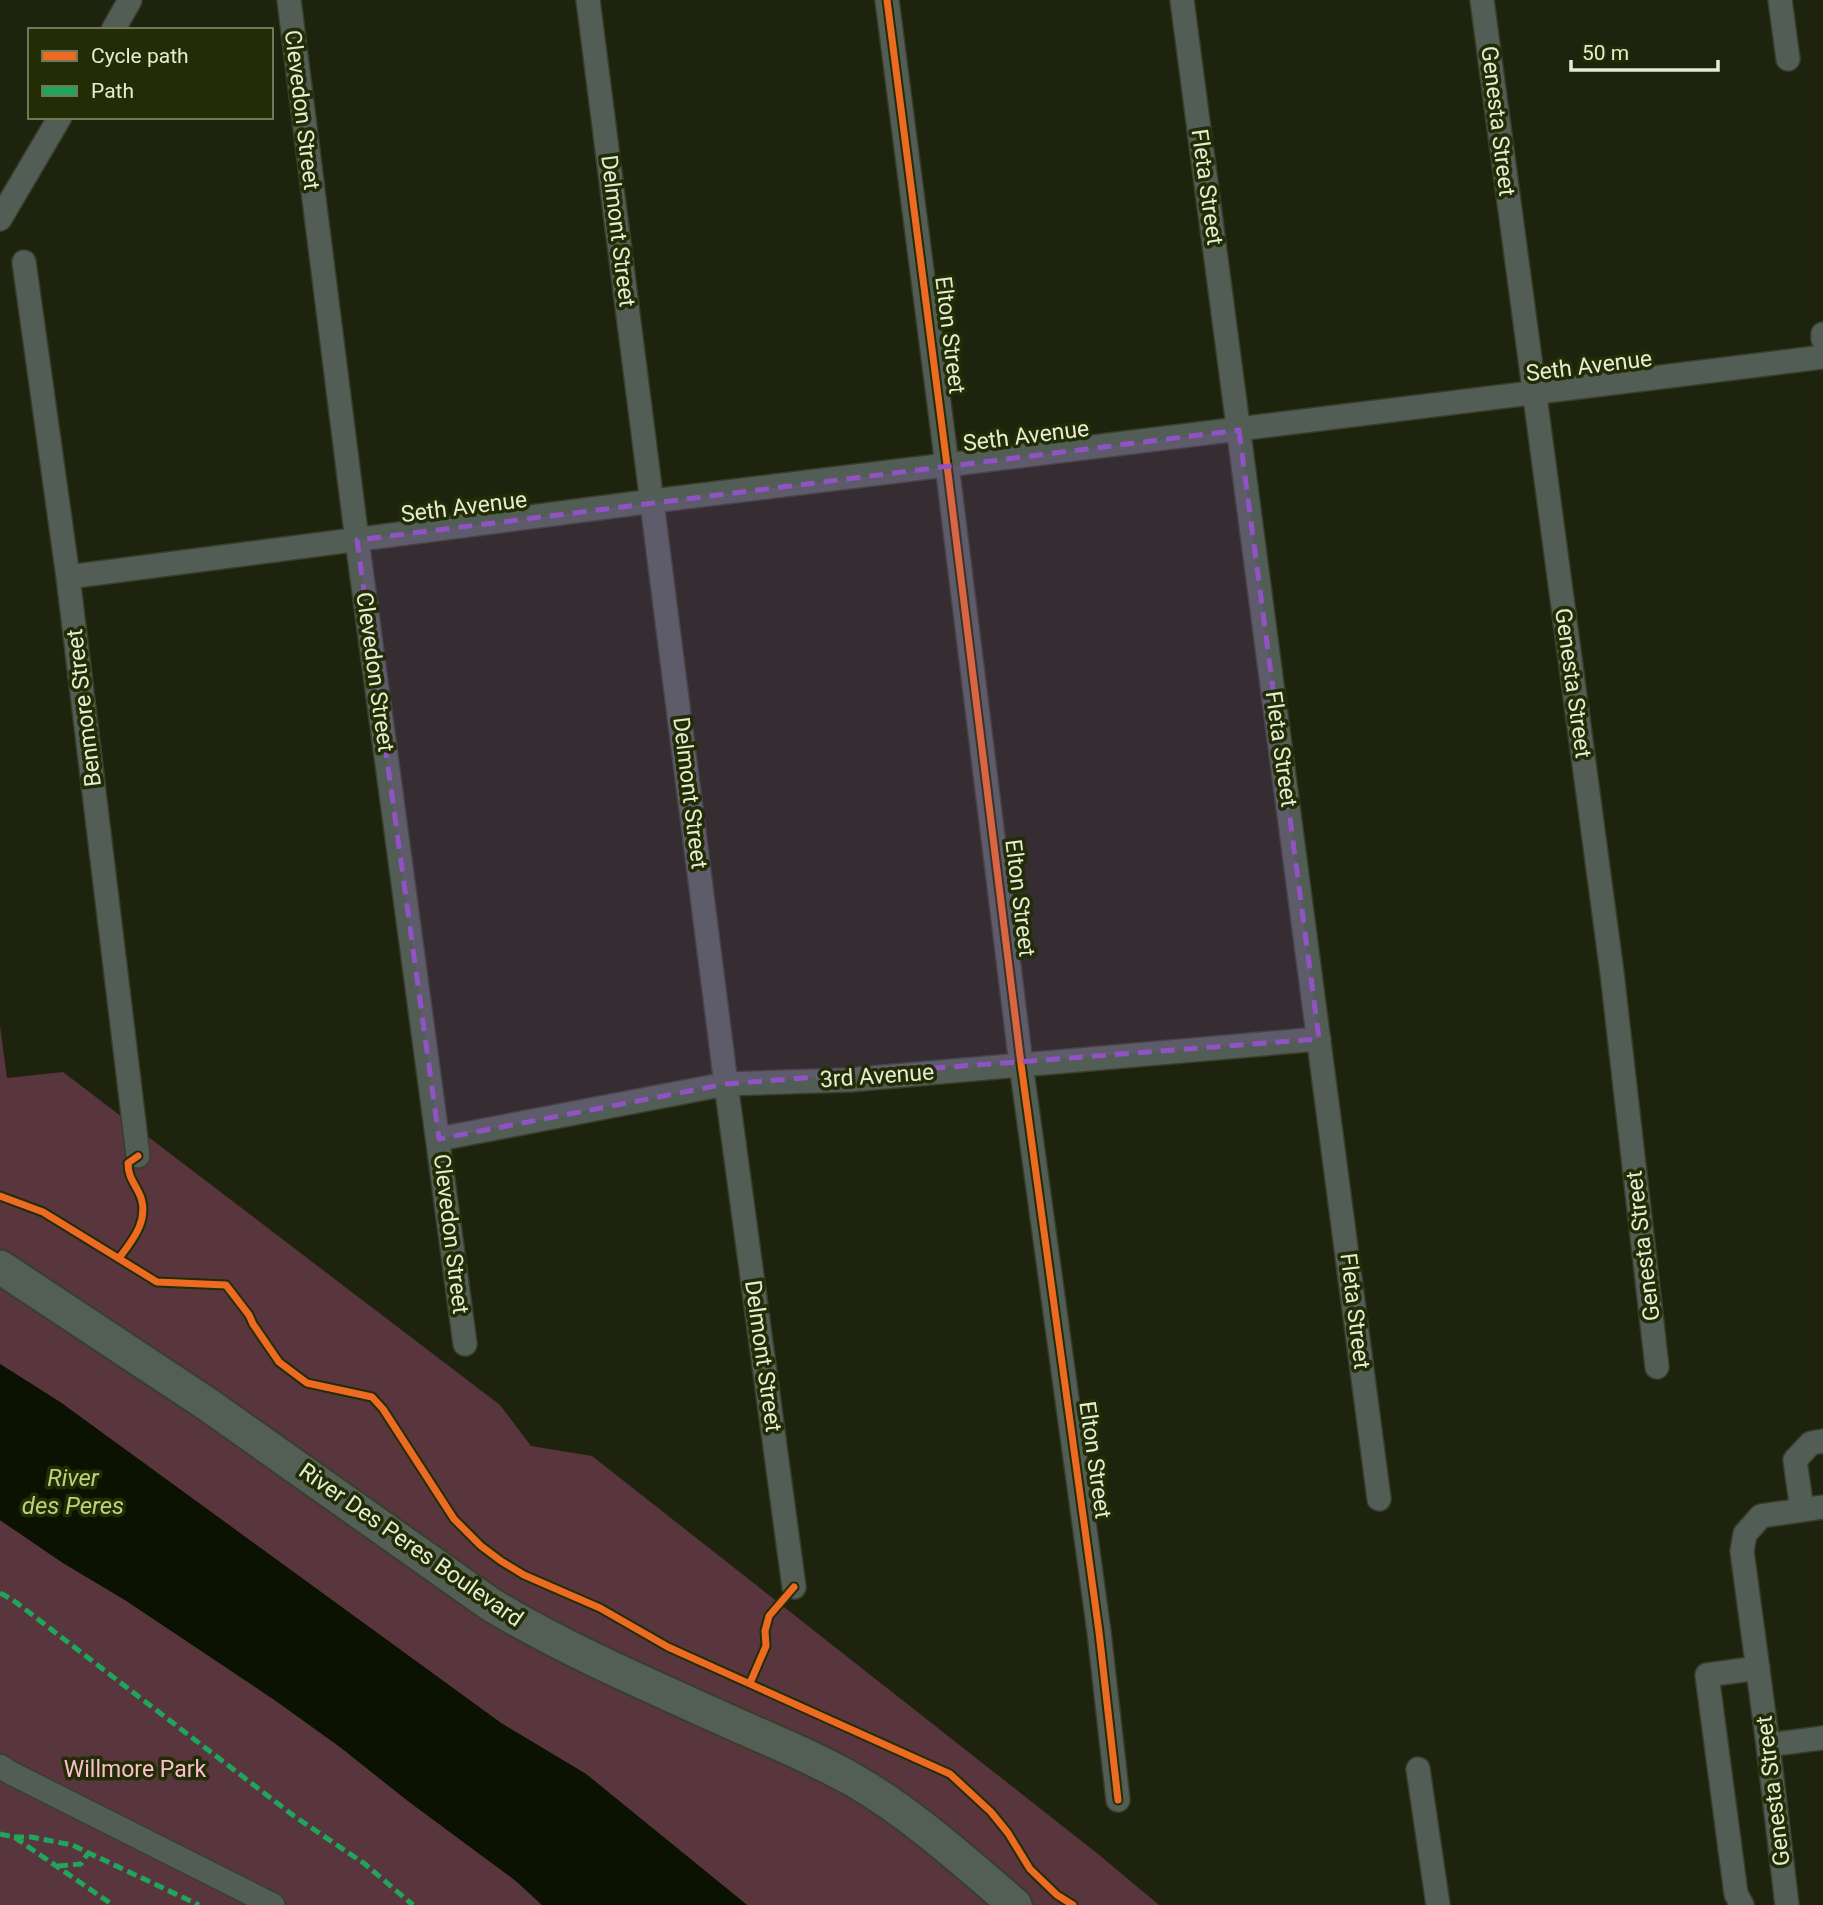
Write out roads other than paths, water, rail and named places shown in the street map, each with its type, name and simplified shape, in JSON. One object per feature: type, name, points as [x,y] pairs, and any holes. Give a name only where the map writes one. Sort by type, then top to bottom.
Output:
[{"type":"main road","name":"River Des Peres Boulevard","points":[[0,1267],[206,1404],[519,1622],[854,1781],[914,1821],[1015,1905]]},
{"type":"street","points":[[114,28],[130,0]]},
{"type":"street","name":"Clevedon Street","points":[[289,0],[356,540],[465,1344]]},
{"type":"street","name":"Delmont Street","points":[[588,0],[726,1084],[794,1587]]},
{"type":"street","name":"Elton Street","points":[[887,0],[1021,1064],[1099,1632],[1118,1800]]},
{"type":"street","name":"Fleta Street","points":[[1182,0],[1379,1499]]},
{"type":"street","name":"Genesta Street","points":[[1482,0],[1610,959],[1657,1367]]},
{"type":"street","points":[[1780,0],[1788,59]]},
{"type":"street","points":[[0,219],[59,119]]},
{"type":"street","name":"Benmore Street","points":[[24,262],[68,577],[138,1156]]},
{"type":"street","name":"Seth Avenue","points":[[68,577],[653,501],[1823,357]]},
{"type":"street","name":"3rd Avenue","points":[[439,1139],[726,1084],[849,1080],[1319,1039]]},
{"type":"street","points":[[1812,1508],[1796,1460],[1811,1443],[1823,1441]]},
{"type":"street","name":"Genesta Street","points":[[1787,1905],[1742,1551],[1745,1534],[1761,1516],[1812,1508]]},
{"type":"street","points":[[1742,1905],[1736,1894],[1707,1675],[1758,1668]]},
{"type":"street","points":[[1768,1745],[1823,1738]]},
{"type":"street","points":[[0,1766],[273,1905]]},
{"type":"street","points":[[1418,1769],[1438,1905]]},
{"type":"water","name":"River des Peres","points":[[0,1364],[60,1402],[501,1723],[586,1774],[747,1905],[542,1905],[516,1881],[276,1701],[0,1520]]},
{"type":"park label","name":"Willmore Park","points":[[135,1769]]}]
